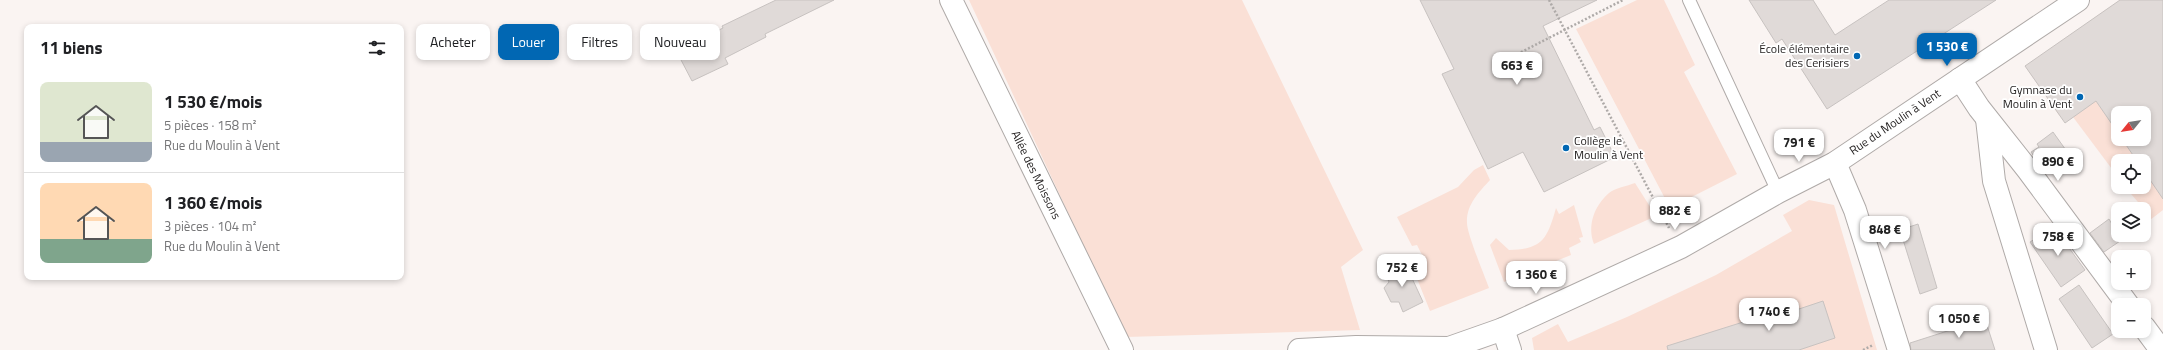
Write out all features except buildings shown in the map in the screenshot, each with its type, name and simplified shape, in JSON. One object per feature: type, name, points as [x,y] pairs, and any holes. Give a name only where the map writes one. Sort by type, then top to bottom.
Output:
[{"type":"street","name":"Allée des Moissons","points":[[951,0],[1122,350]]},
{"type":"street","name":"Rue du Moulin à Vent","points":[[1299,350],[1356,347],[1449,348],[1503,329],[1681,247],[1778,192],[1835,163],[2078,0]]},
{"type":"street","points":[[1960,79],[1987,119],[2028,170],[2123,298]]},
{"type":"street","points":[[1987,119],[1994,181],[2046,350]]},
{"type":"street","points":[[1835,163],[1855,210],[1899,350]]},
{"type":"street","points":[[1503,329],[1510,350]]},
{"type":"street","points":[[2151,336],[2161,350]]},
{"type":"lane","points":[[1689,0],[1778,192]]},
{"type":"path","points":[[1549,0],[1662,215]]},
{"type":"path","points":[[1496,65],[1623,0]]},
{"type":"shaded area","points":[[969,0],[1242,0],[1363,250],[1341,267],[1360,330],[1126,337]]},
{"type":"shaded area","points":[[1637,0],[1664,0],[1695,65],[1684,72],[1737,174],[1670,208],[1576,29]]},
{"type":"shaded area","name":"Gymnase du Moulin à Vent","points":[[2120,0],[2163,0],[2163,210],[2151,219],[2151,202],[2138,202],[2131,194],[2151,194],[2151,154],[2111,154],[2111,168],[2067,109],[2059,115],[2025,66]]},
{"type":"shaded area","points":[[1483,165],[1490,180],[1474,199],[1467,216],[1467,223],[1473,245],[1489,288],[1430,311],[1414,271],[1426,263],[1417,245],[1412,246],[1397,217],[1458,187],[1474,170]]},
{"type":"shaded area","points":[[1635,183],[1656,216],[1594,244],[1591,230],[1593,217],[1599,204],[1612,191]]},
{"type":"shaded area","points":[[1809,200],[1834,205],[1877,350],[1534,350],[1532,338],[1558,324],[1568,342],[1627,317],[1716,275],[1792,231],[1783,215]]},
{"type":"shaded area","points":[[1574,205],[1583,237],[1579,238],[1581,242],[1569,248],[1571,255],[1504,282],[1490,245],[1496,238],[1509,250],[1529,248],[1542,241],[1550,228],[1556,208],[1559,214]]},
{"type":"place","name":"École élémentaire des Cerisiers","points":[[1857,56]]},
{"type":"place","name":"Gymnase du Moulin à Vent","points":[[2080,97]]},
{"type":"place","name":"Collège le Moulin à Vent","points":[[1566,148]]}]
